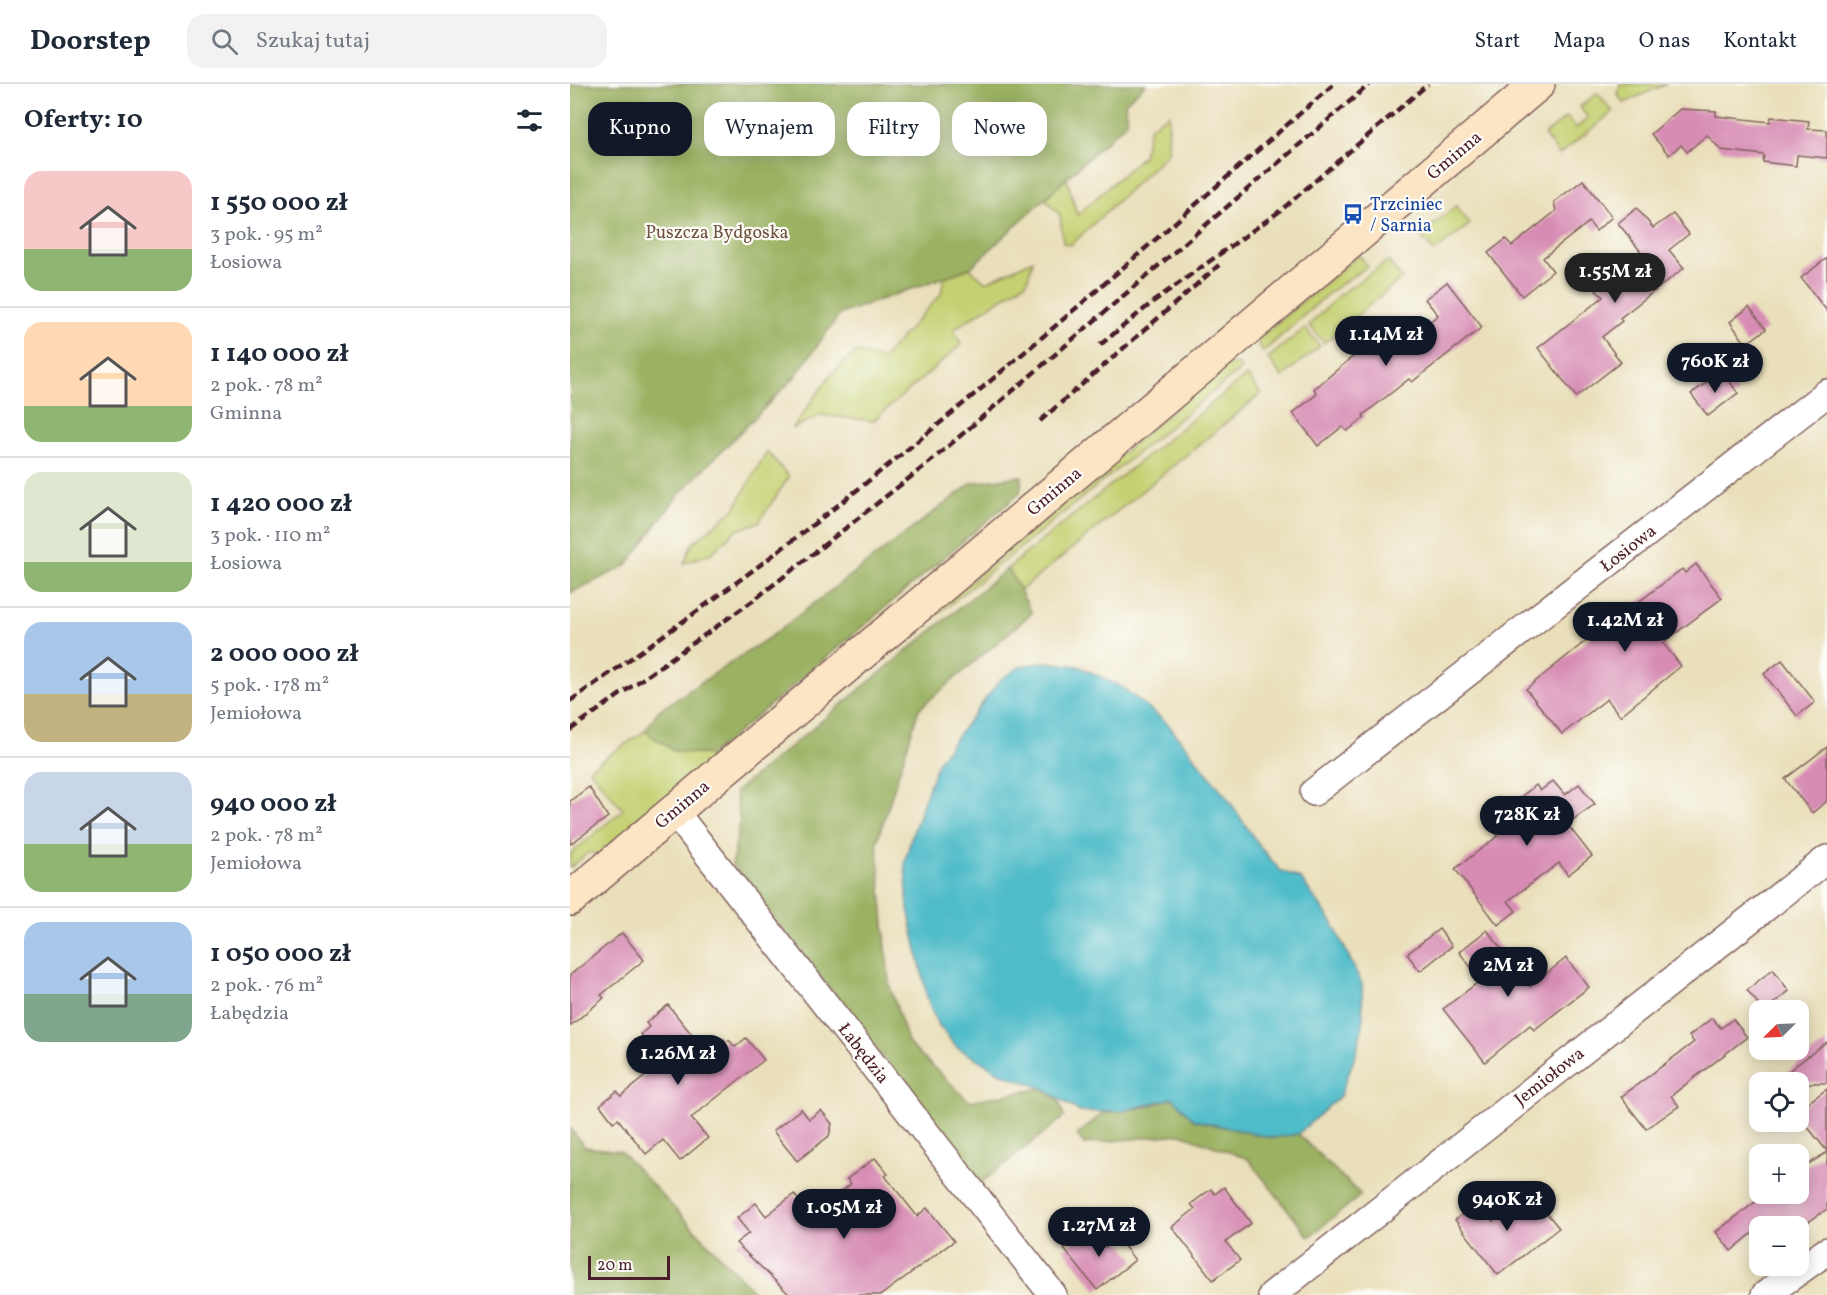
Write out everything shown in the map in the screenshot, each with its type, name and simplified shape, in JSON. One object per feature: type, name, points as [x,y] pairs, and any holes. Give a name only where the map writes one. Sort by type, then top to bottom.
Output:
[{"type":"street","name":"Gminna","points":[[570,899],[1538,84]]},
{"type":"street","name":"Łosiowa","points":[[1314,792],[1827,393]]},
{"type":"street","name":"Łabędzia","points":[[674,811],[1053,1295]]},
{"type":"street","name":"Jemiołowa","points":[[1272,1295],[1827,859]]},
{"type":"street","points":[[1765,1295],[1827,1251]]},
{"type":"green space","name":"Puszcza Bydgoska","points":[[570,84],[1146,84],[1125,103],[1127,122],[970,268],[840,314],[794,378],[680,493],[626,566],[570,593]]},
{"type":"green space","points":[[1620,84],[1666,84],[1624,103],[1618,95]]},
{"type":"green space","points":[[1597,93],[1613,112],[1559,155],[1544,135],[1567,117],[1576,128],[1588,118],[1580,107]]},
{"type":"green space","points":[[1169,114],[1168,153],[1071,245],[1063,243],[1060,215],[1045,199],[1067,178],[1077,215],[1143,156],[1150,127]]},
{"type":"green space","points":[[1456,206],[1470,224],[1434,252],[1420,235]]},
{"type":"green space","points":[[1359,255],[1368,266],[1331,291],[1263,352],[1256,340]]},
{"type":"green space","points":[[1033,260],[1027,282],[954,329],[961,345],[873,421],[821,415],[792,429],[832,373],[856,352],[882,359],[941,294],[944,277],[970,268],[986,282]]},
{"type":"green space","points":[[1388,261],[1402,278],[1324,343],[1309,325],[1339,295]]},
{"type":"green space","points":[[1305,328],[1320,346],[1282,377],[1268,358]]},
{"type":"green space","points":[[1238,363],[1241,369],[817,712],[1226,365]]},
{"type":"green space","points":[[1247,375],[1261,394],[1020,591],[1008,568]]},
{"type":"green space","points":[[767,451],[789,477],[759,522],[735,531],[712,553],[684,563],[692,544],[734,509]]},
{"type":"green space","points":[[1022,476],[1020,493],[711,755],[674,751],[645,731],[658,711],[770,637],[972,483]]},
{"type":"green space","points":[[1008,568],[1032,613],[919,709],[877,842],[889,984],[909,1044],[969,1101],[1042,1088],[1059,1101],[1064,1117],[981,1183],[732,864],[740,822],[735,792]]},
{"type":"green space","points":[[645,731],[674,751],[711,755],[707,765],[600,858],[595,853],[588,853],[570,868],[570,854],[623,810],[589,769]]},
{"type":"green space","points":[[1173,1098],[1194,1120],[1273,1138],[1298,1134],[1361,1195],[1309,1237],[1248,1159],[1181,1134],[1084,1144],[1077,1135],[1103,1113],[1146,1107]]},
{"type":"green space","points":[[570,1128],[585,1147],[620,1151],[757,1295],[570,1295]]},
{"type":"water","points":[[1045,662],[1078,666],[1123,688],[1167,723],[1228,799],[1260,847],[1280,870],[1301,879],[1332,922],[1362,984],[1363,1025],[1356,1054],[1340,1096],[1298,1134],[1273,1138],[1194,1120],[1173,1098],[1123,1111],[1080,1112],[1042,1088],[1001,1073],[956,1047],[937,1023],[928,1001],[908,909],[905,862],[911,838],[938,761],[1000,680],[1021,666]]},
{"type":"building","points":[[1680,109],[1716,111],[1716,116],[1770,122],[1771,117],[1809,121],[1808,129],[1827,130],[1827,158],[1797,155],[1796,166],[1763,162],[1764,155],[1721,150],[1707,135],[1687,152],[1681,145],[1669,155],[1651,134]]},
{"type":"building","points":[[1583,180],[1612,217],[1596,231],[1589,222],[1543,258],[1553,271],[1522,296],[1488,253],[1506,239],[1512,246],[1556,211],[1554,202]]},
{"type":"building","points":[[1637,208],[1653,228],[1673,214],[1689,234],[1669,250],[1684,268],[1620,318],[1622,321],[1602,337],[1621,362],[1576,397],[1538,348],[1603,297],[1596,290],[1642,253],[1618,223]]},
{"type":"building","points":[[1827,258],[1827,311],[1801,278]]},
{"type":"building","points":[[1447,282],[1482,327],[1412,382],[1409,379],[1363,415],[1365,417],[1347,431],[1342,427],[1318,446],[1293,413],[1317,394],[1314,389],[1391,325],[1405,342],[1438,315],[1425,299]]},
{"type":"building","points":[[1749,307],[1766,329],[1746,344],[1730,322]]},
{"type":"building","points":[[1722,371],[1738,393],[1708,416],[1691,394]]},
{"type":"building","points":[[1696,564],[1722,598],[1663,643],[1681,666],[1620,716],[1607,699],[1562,734],[1526,689],[1623,611],[1624,613],[1682,569],[1685,573]]},
{"type":"building","points":[[1782,660],[1815,702],[1797,716],[1764,674]]},
{"type":"building","points":[[1827,747],[1827,801],[1812,813],[1785,779]]},
{"type":"building","points":[[1553,781],[1565,795],[1579,784],[1595,804],[1567,824],[1592,856],[1568,875],[1559,863],[1508,901],[1516,911],[1498,925],[1455,869],[1498,836],[1487,823],[1536,785],[1540,791]]},
{"type":"building","points":[[589,787],[608,817],[570,844],[570,801]]},
{"type":"building","points":[[1439,929],[1452,946],[1420,971],[1407,954]]},
{"type":"building","points":[[1487,930],[1530,987],[1566,958],[1589,987],[1534,1030],[1530,1025],[1485,1062],[1443,1009],[1481,980],[1459,952]]},
{"type":"building","points":[[622,933],[644,960],[601,995],[604,998],[570,1026],[570,975]]},
{"type":"building","points":[[1773,969],[1789,991],[1778,1000],[1755,1000],[1747,990]]},
{"type":"building","points":[[668,1005],[706,1052],[724,1039],[726,1042],[729,1040],[735,1047],[746,1038],[764,1060],[691,1118],[708,1138],[680,1161],[663,1140],[646,1154],[618,1119],[613,1122],[600,1105],[617,1091],[621,1096],[661,1063],[641,1034],[649,1027],[646,1023]]},
{"type":"building","points":[[1712,1018],[1721,1028],[1733,1019],[1747,1037],[1671,1096],[1679,1106],[1646,1129],[1621,1097],[1694,1042],[1689,1036]]},
{"type":"building","points":[[1827,1042],[1827,1083],[1809,1083],[1809,1072],[1787,1072],[1803,1060],[1809,1060],[1809,1056]]},
{"type":"building","points":[[1827,1089],[1827,1151],[1809,1129],[1809,1102]]},
{"type":"building","points":[[801,1109],[809,1119],[821,1110],[832,1124],[829,1136],[797,1161],[773,1131]]},
{"type":"building","points":[[1827,1152],[1827,1209],[1809,1221],[1809,1216],[1749,1216],[1749,1236],[1731,1251],[1716,1232],[1753,1204],[1809,1204],[1809,1164]]},
{"type":"building","points":[[875,1158],[888,1174],[885,1176],[917,1216],[927,1208],[954,1241],[881,1295],[790,1295],[736,1243],[749,1233],[737,1218],[756,1203],[766,1216],[794,1194],[810,1216],[851,1184],[847,1179]]},
{"type":"building","points":[[1224,1187],[1251,1223],[1226,1242],[1240,1260],[1213,1280],[1172,1227],[1195,1209],[1191,1204],[1211,1189],[1215,1194]]},
{"type":"building","points":[[1521,1197],[1532,1202],[1539,1211],[1545,1211],[1559,1228],[1498,1275],[1455,1220],[1478,1202],[1493,1221]]},
{"type":"building","points":[[1090,1229],[1105,1247],[1117,1237],[1135,1260],[1097,1290],[1064,1249]]},
{"type":"railway","points":[[570,701],[736,583],[897,458],[1086,300],[1334,84]]},
{"type":"railway","points":[[570,730],[754,600],[931,461],[1370,84]]},
{"type":"railway","points":[[1100,345],[1154,301],[1280,211],[1428,84]]},
{"type":"railway","points":[[1040,421],[1219,265]]},
{"type":"place","name":"Trzciniec / Sarnia","points":[[1353,214]]}]
